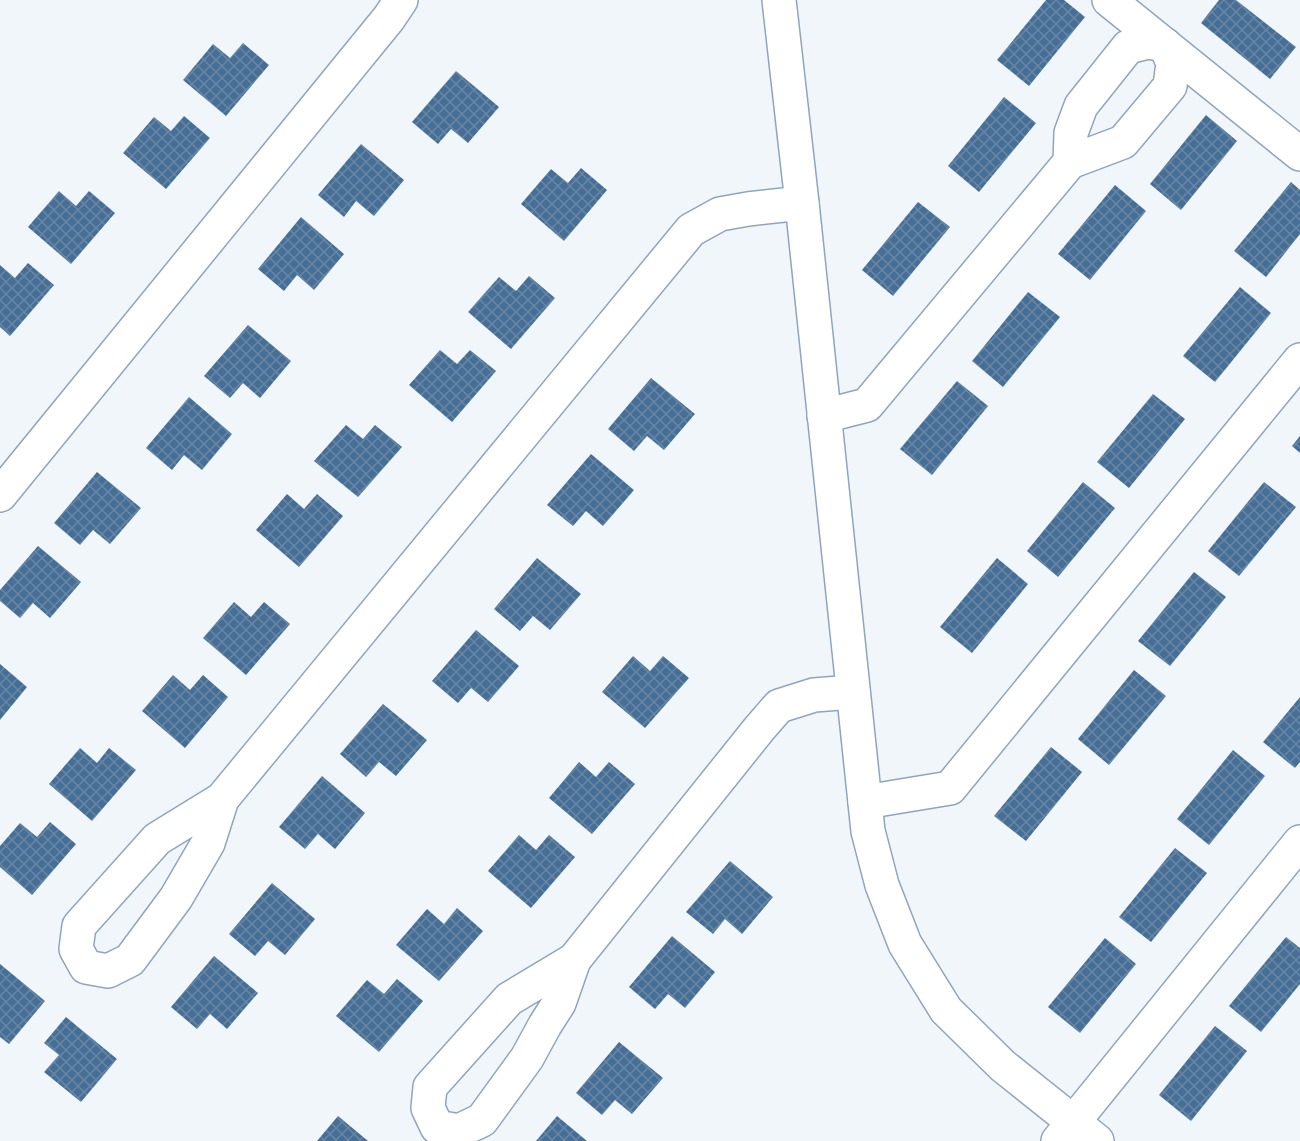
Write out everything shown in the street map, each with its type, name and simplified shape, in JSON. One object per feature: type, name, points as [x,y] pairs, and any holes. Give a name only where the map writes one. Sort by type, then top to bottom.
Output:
[{"type":"street","points":[[0,495],[389,18],[401,0]]},
{"type":"street","points":[[779,0],[868,831],[882,885],[904,944],[946,1010],[1076,1135],[1300,842]]},
{"type":"street","points":[[1109,0],[1300,154]]},
{"type":"street","points":[[1070,162],[1071,133],[1081,106],[1128,47],[1149,42],[1165,45]]},
{"type":"street","points":[[824,416],[867,405],[1070,162],[1123,142],[1170,86],[1173,63],[1165,45]]},
{"type":"street","points":[[222,800],[208,843],[176,898],[130,960],[108,971],[86,967],[76,948],[79,926],[158,839],[222,800],[691,230],[720,214],[802,203]]},
{"type":"street","points":[[865,802],[950,788],[1300,360]]},
{"type":"street","points":[[574,960],[509,999],[430,1087],[428,1108],[437,1127],[459,1131],[482,1120],[527,1058],[559,1003],[574,960],[779,706],[814,694],[853,692]]},
{"type":"building","points":[[1046,0],[1064,0],[1085,17],[1029,86],[997,60]]},
{"type":"building","points":[[1219,0],[1236,0],[1296,47],[1270,79],[1201,23]]},
{"type":"building","points":[[243,43],[269,65],[226,116],[183,80],[213,44],[230,58]]},
{"type":"building","points":[[456,71],[499,107],[468,143],[451,129],[438,144],[412,122]]},
{"type":"building","points":[[1004,97],[1036,123],[979,192],[948,166]]},
{"type":"building","points":[[1206,115],[1237,141],[1181,210],[1150,184]]},
{"type":"building","points":[[184,116],[210,138],[166,189],[123,153],[154,117],[171,131]]},
{"type":"building","points":[[361,144],[404,180],[374,216],[356,201],[344,217],[318,195]]},
{"type":"building","points":[[581,168],[607,190],[564,241],[521,204],[551,169],[568,183]]},
{"type":"building","points":[[1291,182],[1300,190],[1300,234],[1266,277],[1234,251]]},
{"type":"building","points":[[1115,185],[1146,211],[1090,280],[1058,254]]},
{"type":"building","points":[[59,191],[76,206],[89,191],[115,213],[71,264],[28,227]]},
{"type":"building","points":[[918,202],[950,227],[893,296],[862,270]]},
{"type":"building","points":[[301,217],[344,254],[314,290],[297,275],[284,291],[258,269]]},
{"type":"building","points":[[28,263],[54,285],[10,336],[0,327],[0,265],[15,278]]},
{"type":"building","points":[[529,276],[555,298],[511,349],[468,312],[499,277],[516,291]]},
{"type":"building","points":[[1240,287],[1271,313],[1215,382],[1183,356]]},
{"type":"building","points":[[1028,292],[1060,317],[1003,387],[972,361]]},
{"type":"building","points":[[248,325],[291,361],[260,398],[243,383],[230,398],[204,376]]},
{"type":"building","points":[[440,350],[457,364],[470,350],[496,371],[452,422],[409,385]]},
{"type":"building","points":[[651,378],[695,414],[664,450],[647,436],[634,451],[608,429]]},
{"type":"building","points":[[957,381],[988,406],[932,475],[900,449]]},
{"type":"building","points":[[1153,394],[1185,419],[1129,488],[1097,462]]},
{"type":"building","points":[[189,397],[232,434],[202,470],[184,455],[172,470],[146,448]]},
{"type":"building","points":[[346,425],[363,439],[375,425],[402,447],[358,497],[314,461]]},
{"type":"building","points":[[1300,436],[1300,453],[1292,446]]},
{"type":"building","points":[[591,454],[634,490],[603,526],[586,511],[573,526],[547,505]]},
{"type":"building","points":[[97,472],[141,508],[110,544],[93,530],[80,545],[54,523]]},
{"type":"building","points":[[1083,482],[1115,508],[1058,577],[1027,551]]},
{"type":"building","points":[[1264,482],[1296,507],[1239,576],[1208,551]]},
{"type":"building","points":[[287,494],[304,509],[317,494],[343,516],[299,567],[256,530]]},
{"type":"building","points":[[38,546],[81,582],[50,618],[33,603],[20,618],[0,601],[0,590]]},
{"type":"building","points":[[537,558],[581,594],[550,630],[533,616],[520,631],[494,609]]},
{"type":"building","points":[[997,558],[1028,584],[972,653],[940,627]]},
{"type":"building","points":[[1194,572],[1226,597],[1170,666],[1138,641]]},
{"type":"building","points":[[234,602],[251,617],[264,602],[290,624],[246,675],[203,638]]},
{"type":"building","points":[[476,630],[519,666],[488,702],[471,688],[458,703],[432,681]]},
{"type":"building","points":[[633,656],[650,671],[663,656],[689,678],[645,728],[602,692]]},
{"type":"building","points":[[0,664],[27,687],[0,720]]},
{"type":"building","points":[[1134,670],[1166,696],[1109,765],[1078,739]]},
{"type":"building","points":[[173,675],[190,690],[203,675],[228,697],[185,748],[142,711]]},
{"type":"building","points":[[1300,697],[1300,762],[1295,768],[1263,742]]},
{"type":"building","points":[[383,704],[427,740],[396,776],[379,762],[366,777],[340,754]]},
{"type":"building","points":[[1051,747],[1082,772],[1026,841],[994,816]]},
{"type":"building","points":[[80,748],[97,763],[109,748],[136,770],[92,821],[49,784]]},
{"type":"building","points":[[1233,750],[1265,776],[1209,845],[1177,819]]},
{"type":"building","points":[[579,762],[596,777],[609,762],[635,784],[592,834],[549,798]]},
{"type":"building","points":[[322,776],[365,813],[335,849],[318,834],[305,849],[279,827]]},
{"type":"building","points":[[50,822],[76,844],[32,895],[0,867],[0,846],[20,823],[37,837]]},
{"type":"building","points":[[519,835],[536,850],[549,835],[575,857],[531,908],[488,871]]},
{"type":"building","points":[[1175,848],[1207,873],[1151,942],[1119,917]]},
{"type":"building","points":[[730,861],[773,897],[742,934],[725,919],[713,934],[686,912]]},
{"type":"building","points":[[272,883],[315,919],[285,955],[268,941],[255,956],[229,934]]},
{"type":"building","points":[[457,908],[483,931],[439,981],[396,945],[427,909],[444,924]]},
{"type":"building","points":[[672,936],[715,972],[685,1008],[668,994],[655,1009],[629,987]]},
{"type":"building","points":[[1286,937],[1300,948],[1300,984],[1261,1032],[1229,1006]]},
{"type":"building","points":[[1105,938],[1136,964],[1080,1033],[1048,1007]]},
{"type":"building","points":[[214,956],[258,993],[227,1029],[210,1014],[197,1029],[171,1007]]},
{"type":"building","points":[[0,964],[45,1001],[9,1044],[0,1037]]},
{"type":"building","points":[[397,979],[423,1001],[379,1052],[336,1016],[367,980],[384,994]]},
{"type":"building","points":[[66,1017],[117,1059],[81,1102],[44,1072],[59,1055],[44,1043]]},
{"type":"building","points":[[1215,1026],[1247,1051],[1191,1121],[1159,1095]]},
{"type":"building","points":[[619,1042],[663,1078],[632,1114],[615,1100],[602,1115],[576,1093]]},
{"type":"building","points":[[338,1116],[368,1141],[317,1141]]},
{"type":"building","points":[[557,1116],[587,1141],[536,1141]]}]
